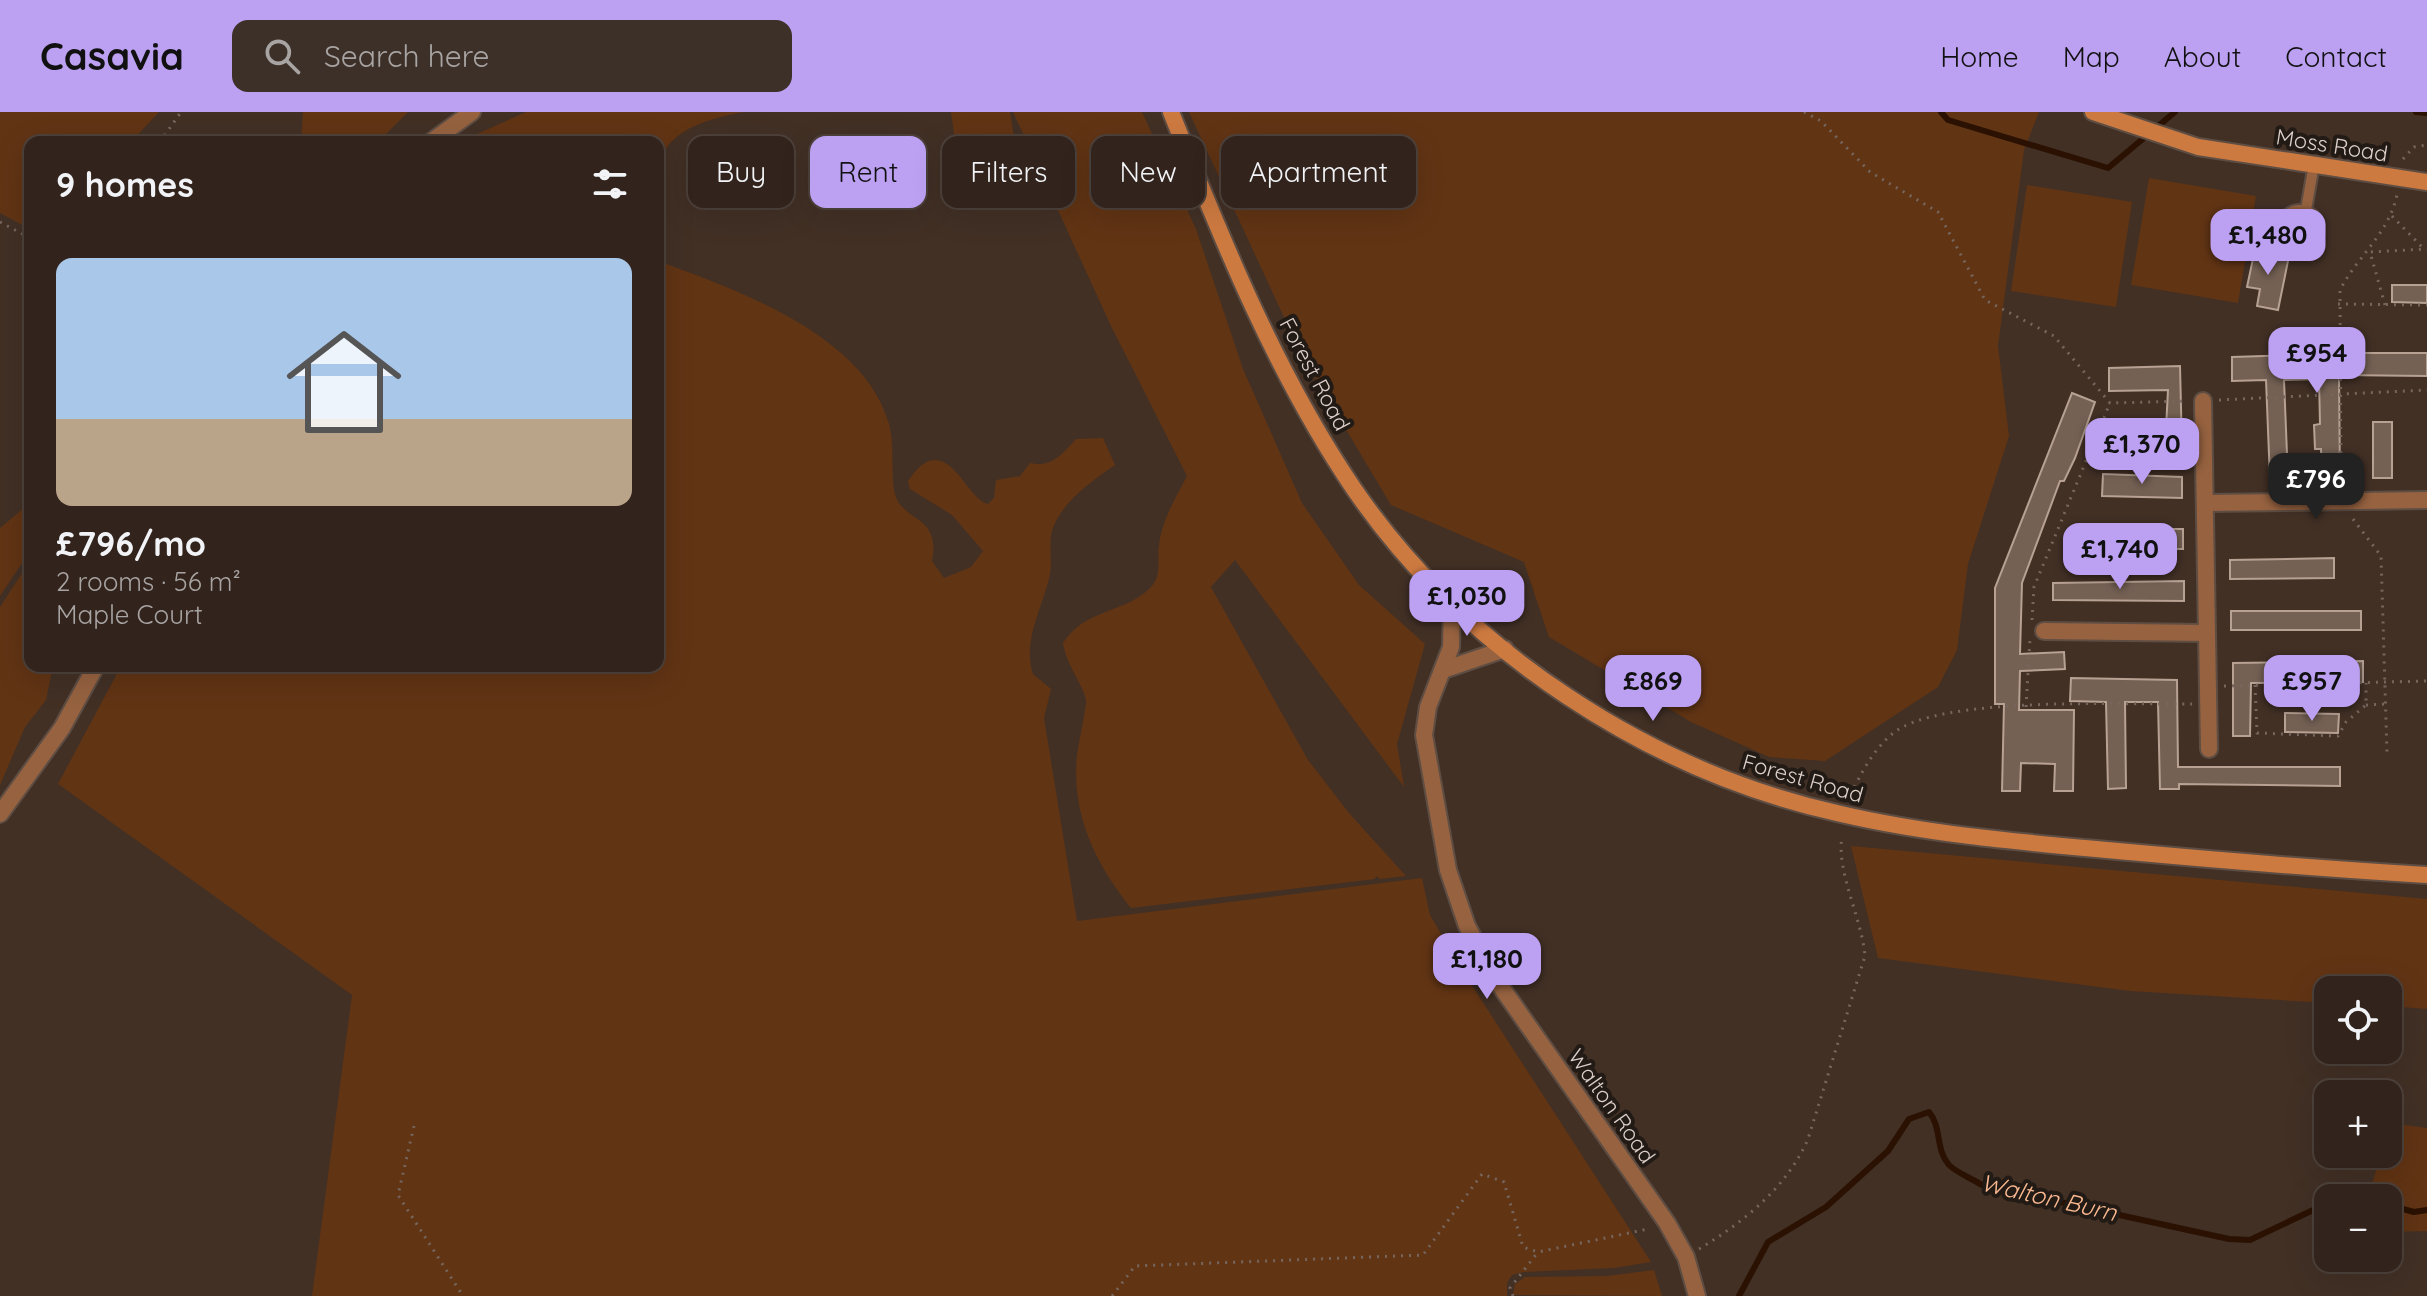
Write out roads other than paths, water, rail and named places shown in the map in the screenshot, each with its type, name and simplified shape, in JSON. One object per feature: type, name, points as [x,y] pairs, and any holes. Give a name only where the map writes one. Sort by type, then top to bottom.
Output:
[{"type":"street","points":[[439,136],[472,112]]},
{"type":"street","name":"Forest Road","points":[[1171,112],[1242,279],[1308,412],[1378,521],[1419,570],[1452,601],[1505,649],[1567,695],[1663,751],[1761,791],[1838,814],[1925,831],[2053,846],[2427,875]]},
{"type":"street","name":"Moss Road","points":[[2093,112],[2198,147],[2427,182]]},
{"type":"street","points":[[2203,401],[2209,749]]},
{"type":"street","points":[[2205,503],[2427,500]]},
{"type":"street","name":"Walton Road","points":[[1452,601],[1453,636],[1428,707],[1425,751],[1448,870],[1467,926],[1494,977],[1667,1223],[1686,1257],[1697,1296]]},
{"type":"street","points":[[2044,631],[2207,633]]},
{"type":"street","points":[[1443,670],[1505,649]]},
{"type":"street","points":[[0,814],[62,728],[93,672]]},
{"type":"lane","points":[[2306,210],[2314,164]]},
{"type":"waterway","points":[[1941,112],[1948,120],[2108,168],[2175,112]]},
{"type":"waterway","points":[[2416,112],[2427,113]]},
{"type":"waterway","name":"Walton Burn","points":[[1739,1296],[1768,1242],[1826,1207],[1888,1151],[1909,1119],[1929,1112],[1949,1165],[1982,1185],[2229,1239],[2250,1240],[2314,1210]]},
{"type":"waterway","name":"Walton Burn","points":[[2402,1209],[2414,1212],[2427,1210]]}]
